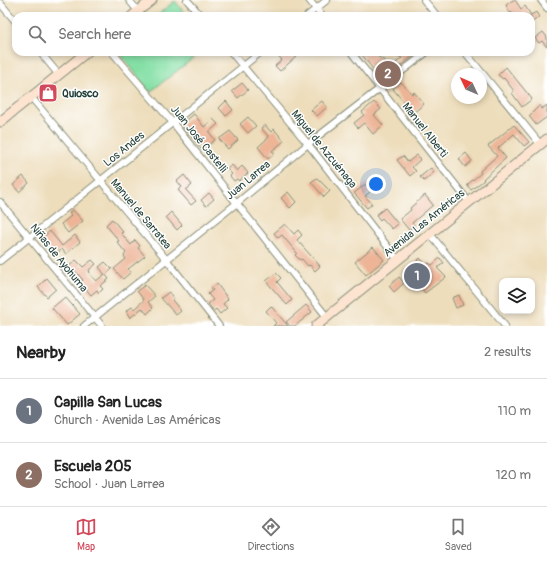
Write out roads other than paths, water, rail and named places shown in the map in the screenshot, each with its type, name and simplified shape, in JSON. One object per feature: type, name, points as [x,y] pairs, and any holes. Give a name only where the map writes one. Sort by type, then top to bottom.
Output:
[{"type":"main road","points":[[137,12],[152,0]]},
{"type":"main road","points":[[0,122],[82,56]]},
{"type":"main road","name":"Avenida Las Américas","points":[[316,326],[543,142]]},
{"type":"street","points":[[129,0],[134,12]]},
{"type":"street","points":[[187,0],[198,12]]},
{"type":"street","points":[[309,0],[319,12]]},
{"type":"street","points":[[312,12],[327,0]]},
{"type":"street","points":[[424,0],[433,12]]},
{"type":"street","points":[[541,0],[547,8]]},
{"type":"street","points":[[0,3],[12,17]]},
{"type":"street","points":[[43,56],[59,75]]},
{"type":"street","name":"Juan José Castelli","points":[[115,56],[173,122],[327,317]]},
{"type":"street","name":"Miguel de Azcuénaga","points":[[235,56],[308,144],[398,260]]},
{"type":"street","name":"Los Andes","points":[[0,261],[256,56]]},
{"type":"street","name":"Manuel Alberti","points":[[354,56],[469,202]]},
{"type":"street","name":"Juan Larrea","points":[[84,326],[308,144],[422,56]]},
{"type":"street","points":[[469,56],[543,142]]},
{"type":"street","name":"Manuel de Sarratea","points":[[31,97],[166,259],[219,326]]},
{"type":"street","name":"Niñas de Ayohuma","points":[[0,202],[102,326]]},
{"type":"street","points":[[430,234],[505,326]]},
{"type":"place","name":"Escuela 205","points":[[388,74]]},
{"type":"place","name":"Quiosco","points":[[48,93]]},
{"type":"place","name":"Capilla San Lucas","points":[[417,276]]}]
